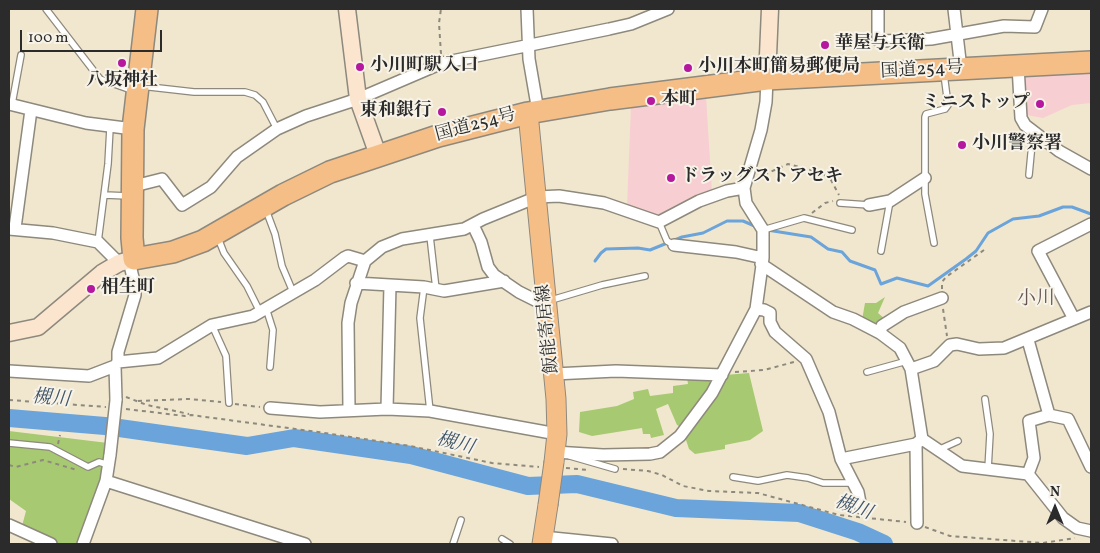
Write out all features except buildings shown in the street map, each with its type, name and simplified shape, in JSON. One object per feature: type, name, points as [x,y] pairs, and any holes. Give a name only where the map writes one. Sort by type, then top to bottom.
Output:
[{"type":"highway","points":[[128,261],[132,238],[134,191],[133,129],[147,9]]},
{"type":"highway","name":"国道254号","points":[[128,261],[173,252],[216,234],[264,206],[330,172],[438,136],[533,112],[767,79],[1091,62]]},
{"type":"main road","name":"飯能寄居線","points":[[533,112],[537,197],[554,374],[558,450],[542,540]]},
{"type":"street","points":[[347,9],[358,99],[378,155]]},
{"type":"street","points":[[527,9],[533,112]]},
{"type":"street","points":[[134,191],[162,179],[182,205],[210,187],[236,157],[277,129],[306,116],[358,99],[442,63],[610,29],[650,12],[668,9]]},
{"type":"street","points":[[270,408],[320,412],[349,409],[430,411],[558,450],[627,455],[660,452],[690,425],[722,374],[756,309],[762,261],[763,230],[746,202],[745,186],[761,130],[766,102],[770,9]]},
{"type":"street","points":[[878,9],[878,40],[883,41],[931,39],[1004,26],[1035,27],[1042,9]]},
{"type":"street","points":[[952,69],[958,35],[954,9]]},
{"type":"street","points":[[1018,66],[1021,118],[1034,133],[1059,151],[1091,169]]},
{"type":"street","points":[[10,104],[110,128],[133,129]]},
{"type":"street","points":[[31,110],[12,228],[98,242],[128,261],[135,286],[135,295],[116,364],[116,397],[106,481],[83,544]]},
{"type":"street","points":[[869,205],[890,201],[925,178]]},
{"type":"street","points":[[349,409],[348,323],[356,284],[365,261],[392,242],[464,230],[483,218],[537,197],[559,196],[604,203],[660,222],[699,201],[745,186]]},
{"type":"street","points":[[1074,319],[1038,251],[1091,224]]},
{"type":"street","points":[[473,225],[481,242],[488,267],[494,275],[519,292],[547,304]]},
{"type":"street","points":[[674,245],[736,252],[762,261],[833,312],[853,319],[880,333],[900,348],[909,365],[919,441],[917,523]]},
{"type":"street","points":[[9,371],[89,376],[98,374],[116,364],[158,358],[212,325],[253,316],[315,280],[348,256],[365,261]]},
{"type":"street","points":[[9,333],[38,327],[102,273],[128,261]]},
{"type":"street","points":[[356,284],[450,290],[504,281]]},
{"type":"street","points":[[387,409],[390,285]]},
{"type":"street","points":[[880,333],[882,326],[904,312],[942,298]]},
{"type":"street","points":[[756,309],[770,313],[770,322],[775,332],[806,358],[829,412],[840,459],[858,492],[861,508]]},
{"type":"street","points":[[909,365],[934,361],[950,345],[956,344],[979,350],[1004,348],[1028,340],[1091,312]]},
{"type":"street","points":[[1028,340],[1049,415]]},
{"type":"street","points":[[554,374],[616,371],[722,374]]},
{"type":"street","points":[[1028,474],[1034,458],[1029,421],[1049,415],[1068,419],[1091,467]]},
{"type":"street","points":[[840,459],[919,441],[938,450],[962,466],[1028,474],[1063,518],[1077,528],[1091,529]]},
{"type":"street","points":[[106,481],[305,544]]},
{"type":"street","points":[[9,525],[51,544]]},
{"type":"street","points":[[542,540],[612,544]]},
{"type":"lane","points":[[46,9],[100,79],[137,88],[250,94],[263,102],[277,129]]},
{"type":"lane","points":[[10,104],[22,55]]},
{"type":"lane","points":[[934,242],[925,194],[925,117],[926,114],[945,109],[948,105],[952,69]]},
{"type":"lane","points":[[98,242],[105,195],[110,128]]},
{"type":"lane","points":[[1029,175],[1034,133]]},
{"type":"lane","points":[[105,195],[134,191]]},
{"type":"lane","points":[[881,251],[890,201]]},
{"type":"lane","points":[[840,203],[869,205]]},
{"type":"lane","points":[[264,206],[275,234],[282,266],[293,292]]},
{"type":"lane","points":[[763,230],[804,218],[852,230]]},
{"type":"lane","points":[[660,222],[667,241],[674,245]]},
{"type":"lane","points":[[216,234],[224,253],[263,310],[273,330],[270,367]]},
{"type":"lane","points":[[430,236],[436,289]]},
{"type":"lane","points":[[547,304],[602,285],[646,276]]},
{"type":"lane","points":[[424,287],[420,318],[430,411]]},
{"type":"lane","points":[[212,325],[226,356],[229,403]]},
{"type":"lane","points":[[867,372],[909,365]]},
{"type":"lane","points":[[985,399],[990,434],[988,469]]},
{"type":"lane","points":[[938,450],[958,441]]},
{"type":"lane","points":[[9,443],[50,447],[88,467],[110,460]]},
{"type":"lane","points":[[558,450],[572,458],[603,464],[615,469]]},
{"type":"lane","points":[[733,477],[758,480],[787,475],[808,478],[823,483],[852,483]]},
{"type":"lane","points":[[452,544],[461,520]]},
{"type":"lane","points":[[502,539],[510,544]]},
{"type":"path","points":[[441,9],[439,23],[442,63]]},
{"type":"path","points":[[745,186],[772,170],[788,164],[822,174],[836,188],[840,203],[825,203],[804,218]]},
{"type":"path","points":[[950,345],[943,321],[942,282],[946,277],[984,250]]},
{"type":"path","points":[[722,374],[764,370],[806,358]]},
{"type":"path","points":[[116,397],[191,415]]},
{"type":"path","points":[[138,401],[189,399],[270,408]]},
{"type":"path","points":[[9,465],[16,467],[43,460],[85,473],[88,467]]},
{"type":"shaded area","points":[[1091,68],[1091,103],[1072,105],[1043,118],[1026,115],[1022,72]]},
{"type":"shaded area","points":[[706,96],[712,192],[679,205],[666,216],[658,217],[627,207],[631,105]]},
{"type":"green space","points":[[885,297],[878,313],[885,319],[877,328],[862,320],[865,303],[876,303]]},
{"type":"green space","points":[[749,373],[763,431],[750,440],[725,445],[725,449],[695,454],[689,449],[685,437],[725,375]]},
{"type":"green space","points":[[687,378],[713,381],[683,428],[677,425],[668,404],[656,409],[664,435],[651,438],[650,434],[643,434],[642,428],[592,436],[579,432],[580,412],[617,406],[634,399],[633,392],[648,389],[650,396],[673,393],[673,386],[688,384]]},
{"type":"green space","points":[[9,431],[108,443],[104,473],[77,544],[57,544],[22,526],[26,511],[9,499]]},
{"type":"waterway","points":[[767,230],[811,237],[828,249],[842,252],[850,261],[875,270],[881,284],[897,278],[928,286],[976,251],[988,233],[1013,219],[1039,216],[1063,207],[1072,207],[1091,214]]},
{"type":"waterway","points":[[595,261],[606,249],[638,248],[650,250],[682,237],[703,233],[727,221],[743,221],[757,227]]},
{"type":"waterway","name":"槻川","points":[[9,418],[105,426],[247,446],[294,438],[411,455],[528,486],[577,484],[676,508],[799,513],[858,532],[884,544]]},
{"type":"place","name":"華屋与兵衛","points":[[825,45]]},
{"type":"place","name":"八坂神社","points":[[122,63]]},
{"type":"place","name":"小川町駅入口","points":[[360,67]]},
{"type":"place","name":"小川本町簡易郵便局","points":[[688,68]]},
{"type":"place","name":"本町","points":[[651,101]]},
{"type":"place","name":"ミニストップ","points":[[1040,104]]},
{"type":"place","name":"東和銀行","points":[[442,112]]},
{"type":"place","name":"小川警察署","points":[[962,145]]},
{"type":"place","name":"ドラッグストアセキ","points":[[671,178]]},
{"type":"place","name":"相生町","points":[[91,289]]},
{"type":"district","name":"小川","points":[[1036,301]]}]
